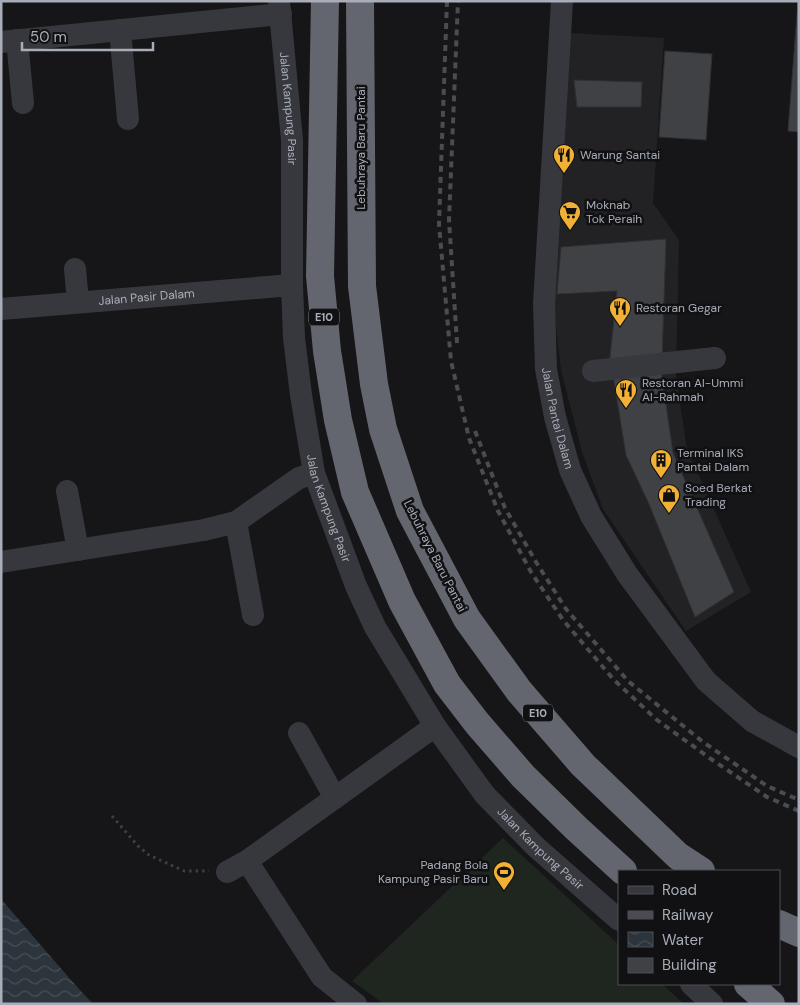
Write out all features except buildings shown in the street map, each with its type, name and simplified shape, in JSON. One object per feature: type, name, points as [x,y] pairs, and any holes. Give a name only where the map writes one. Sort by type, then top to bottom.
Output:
[{"type":"highway","points":[[320,1],[325,32]]},
{"type":"highway","name":"E10","points":[[325,1],[320,276],[327,350],[338,420],[355,492],[402,601],[447,684],[477,723],[523,776],[622,870]]},
{"type":"highway","name":"Lebuhraya Baru Pantai","points":[[360,1],[362,286],[374,384],[383,429],[410,511],[467,620],[519,691],[582,765],[678,856],[699,870]]},
{"type":"highway","points":[[360,36],[368,1]]},
{"type":"highway","points":[[780,924],[799,933]]},
{"type":"highway","points":[[749,985],[771,1004]]},
{"type":"street","name":"Jalan Pantai Dalam","points":[[562,1],[544,295],[544,340],[550,395],[570,470],[591,516],[627,574],[706,681],[752,721],[799,747]]},
{"type":"street","points":[[23,103],[9,41],[120,30],[280,8]]},
{"type":"street","name":"Jalan Kampung Pasir","points":[[280,8],[292,140],[294,338],[314,473],[356,586],[375,627],[435,726],[485,795],[536,847],[618,919]]},
{"type":"street","points":[[120,30],[128,119]]},
{"type":"street","points":[[75,269],[78,302]]},
{"type":"street","name":"Jalan Pasir Dalam","points":[[1,309],[292,285]]},
{"type":"street","points":[[593,371],[715,358]]},
{"type":"street","points":[[1,562],[204,530],[236,522],[299,478],[314,473]]},
{"type":"street","points":[[67,491],[78,550]]},
{"type":"street","points":[[236,522],[253,615]]},
{"type":"street","points":[[227,872],[247,861],[435,726]]},
{"type":"street","points":[[299,734],[335,798]]},
{"type":"street","points":[[247,861],[322,977],[356,1004]]},
{"type":"street","points":[[692,985],[712,1004]]},
{"type":"path","points":[[112,816],[138,846],[149,855],[184,871],[227,872]]},
{"type":"shaded area","points":[[570,33],[664,38],[653,203],[679,240],[676,377],[687,449],[751,592],[686,631],[603,509],[582,452],[561,370],[553,303]]},
{"type":"shaded area","name":"Padang Bola Kampung Pasir Baru","points":[[503,838],[618,944],[618,985],[663,985],[684,1004],[384,1004],[352,981]]},
{"type":"water","points":[[1,899],[69,978],[93,1004],[1,1004]]},
{"type":"railway","points":[[447,1],[439,224],[451,361],[469,438],[498,511],[531,572],[563,620],[614,680],[657,720],[711,759],[767,797],[799,811]]},
{"type":"railway","points":[[457,343],[449,220],[458,1]]},
{"type":"railway","points":[[475,431],[505,508],[536,562],[566,609],[628,681],[703,742],[767,786],[799,800]]},
{"type":"place","name":"Warung Santai","points":[[564,174]]},
{"type":"place","name":"Moknab Tok Peraih","points":[[570,231]]},
{"type":"place","name":"Restoran Gegar","points":[[620,327]]},
{"type":"place","name":"Restoran Al-Ummi Al-Rahmah","points":[[626,409]]},
{"type":"place","name":"Terminal IKS Pantai Dalam","points":[[661,479]]},
{"type":"place","name":"Soed Berkat Trading","points":[[669,514]]},
{"type":"place","name":"Padang Bola Kampung Pasir Baru","points":[[504,891]]}]
